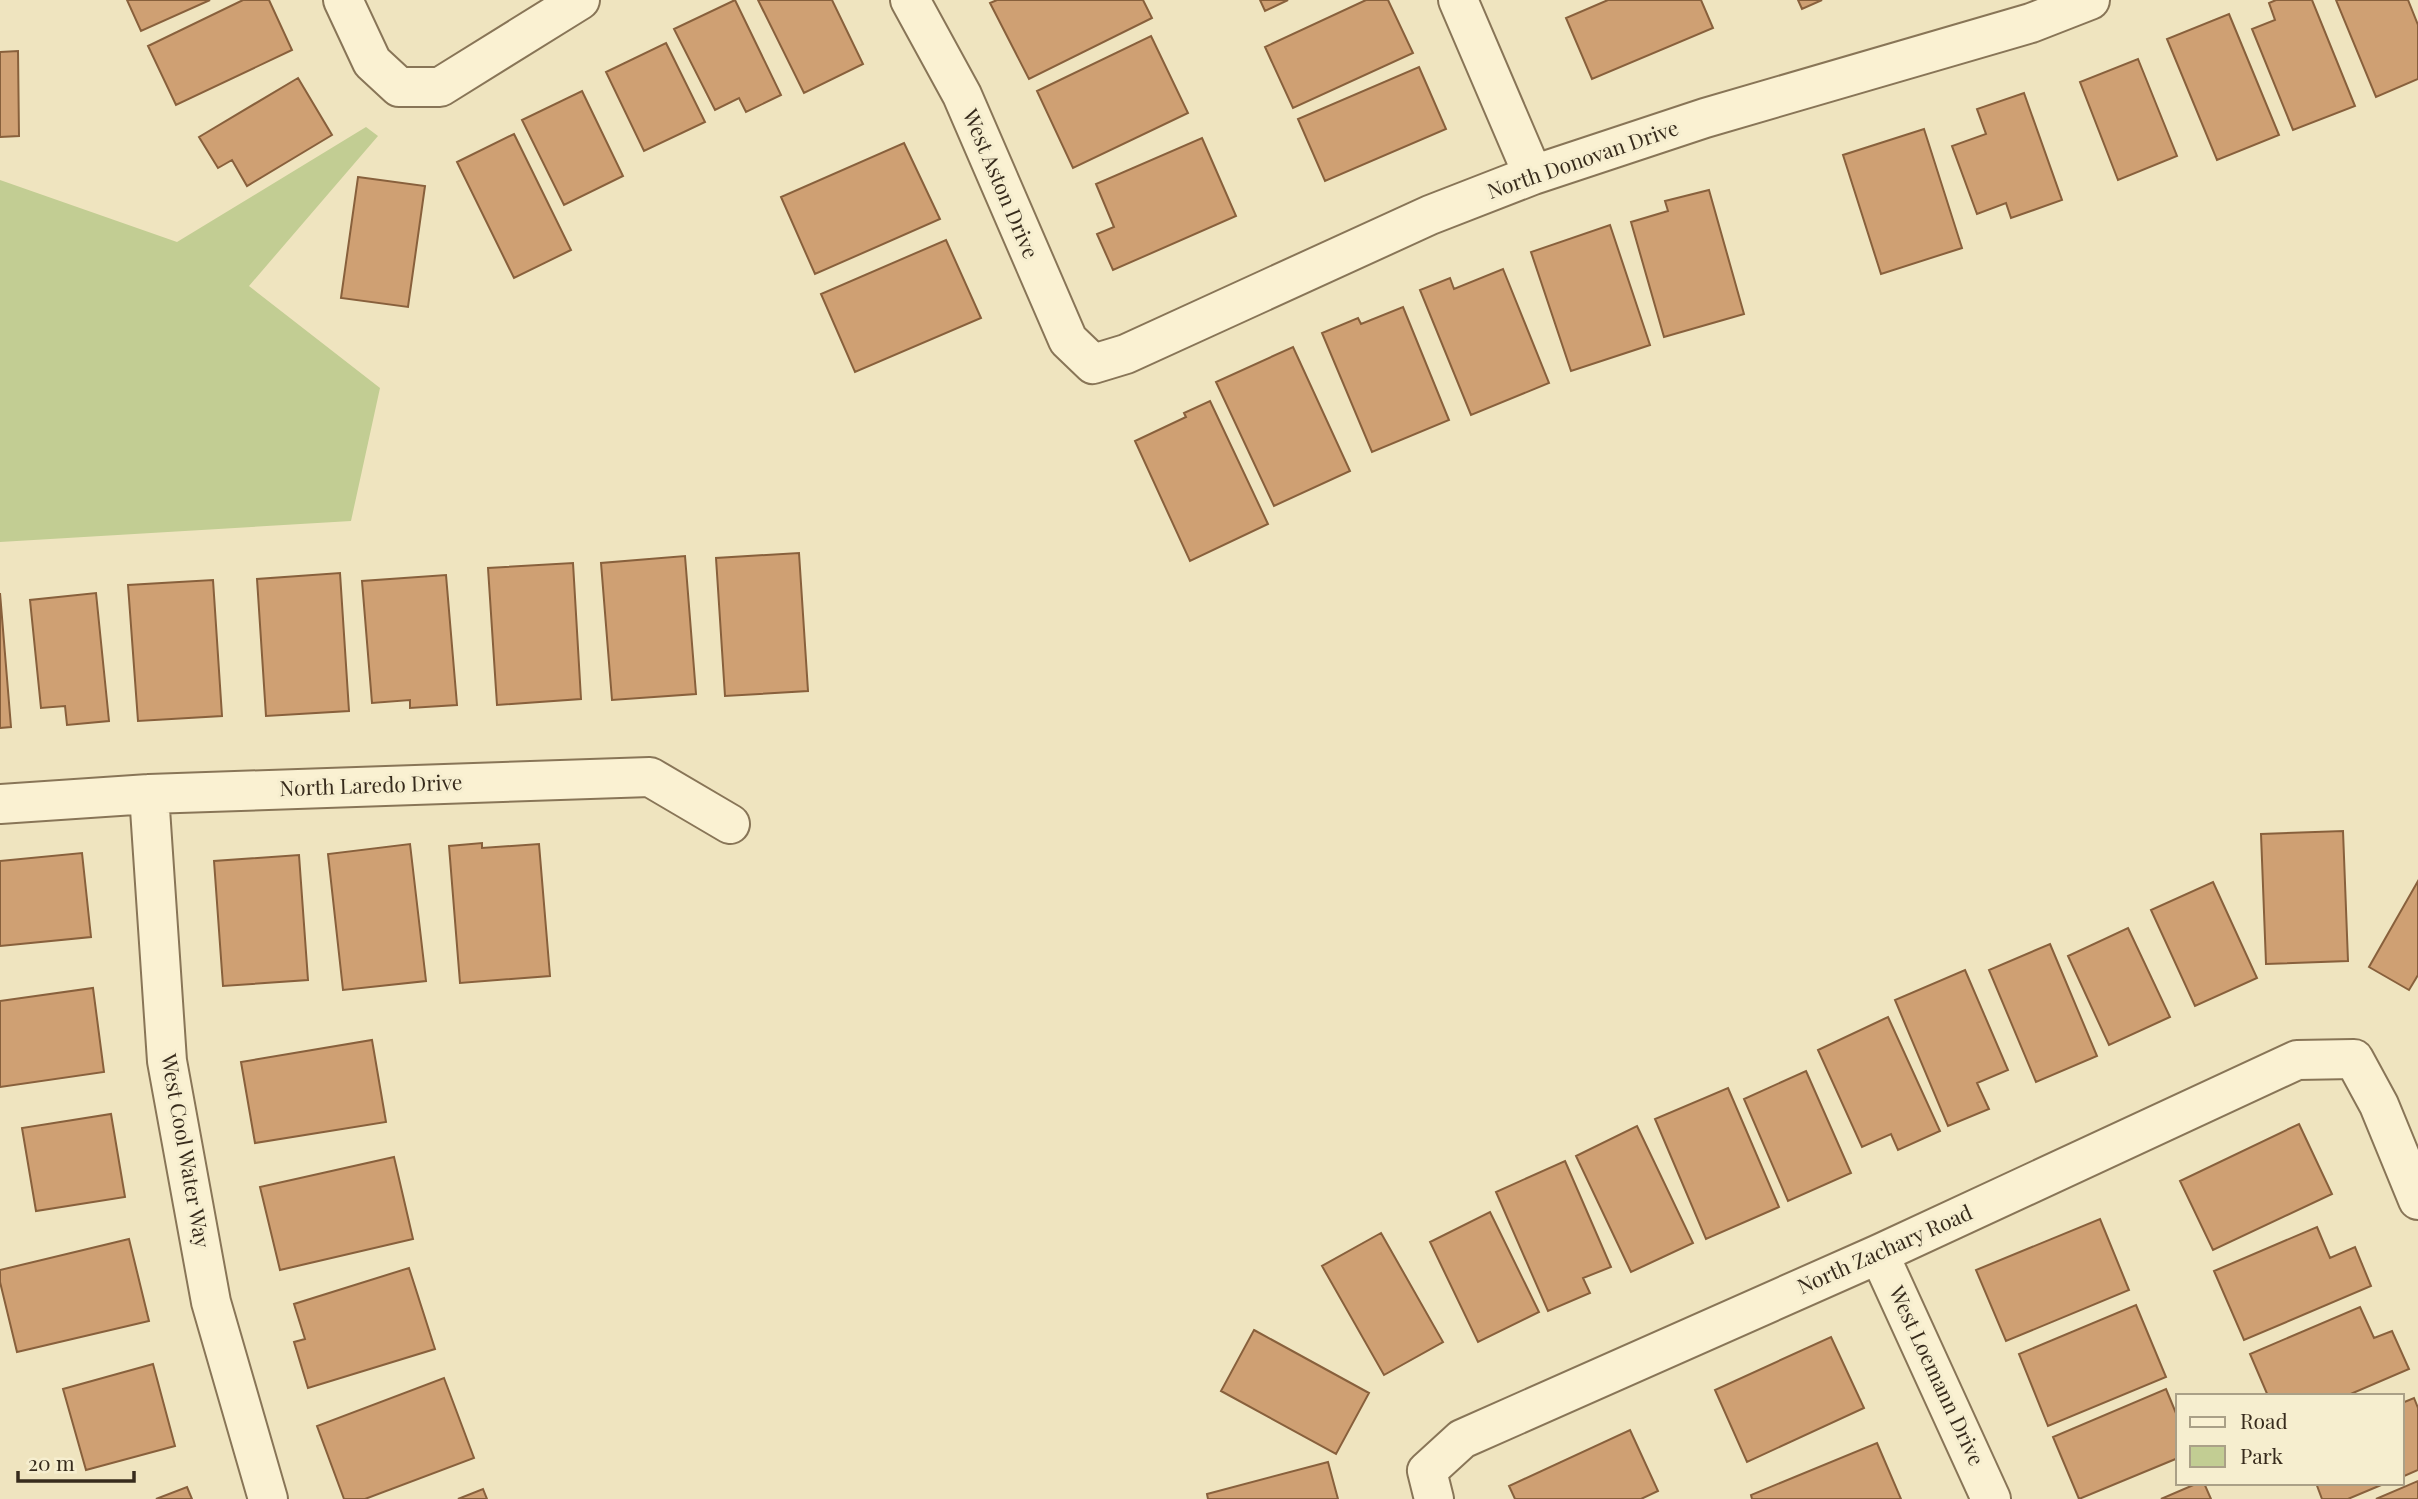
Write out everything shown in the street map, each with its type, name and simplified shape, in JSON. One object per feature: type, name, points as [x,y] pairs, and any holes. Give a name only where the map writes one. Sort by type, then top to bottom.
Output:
[{"type":"street","points":[[343,0],[372,62],[399,87],[440,87],[580,0]]},
{"type":"street","name":"West Aston Drive","points":[[910,0],[962,95],[1068,341],[1093,364]]},
{"type":"street","points":[[1458,0],[1533,175]]},
{"type":"street","name":"North Donovan Drive","points":[[1093,364],[1126,354],[1430,215],[1533,175],[2026,12],[2090,0]]},
{"type":"street","name":"North Laredo Drive","points":[[0,804],[149,794],[650,777],[730,824]]},
{"type":"street","name":"West Cool Water Way","points":[[149,794],[167,1061],[211,1302],[268,1499]]},
{"type":"street","name":"North Zachary Road","points":[[1431,1485],[1462,1439],[1880,1254],[2297,1060],[2354,1059],[2379,1105],[2418,1200]]},
{"type":"street","name":"West Loemann Drive","points":[[1880,1254],[1991,1499]]},
{"type":"green space","points":[[366,127],[378,136],[249,286],[380,388],[351,521],[0,542],[0,180],[177,242]]},
{"type":"building","points":[[127,0],[210,0],[141,31]]},
{"type":"building","points":[[243,0],[269,0],[292,50],[176,105],[148,46]]},
{"type":"building","points":[[735,0],[781,95],[746,112],[739,98],[715,110],[674,29]]},
{"type":"building","points":[[758,0],[832,0],[863,64],[804,93]]},
{"type":"building","points":[[997,0],[1143,0],[1152,18],[1029,79],[990,3]]},
{"type":"building","points":[[1260,0],[1288,0],[1265,11]]},
{"type":"building","points":[[1366,0],[1388,0],[1413,53],[1293,108],[1265,47]]},
{"type":"building","points":[[1608,0],[1701,0],[1713,28],[1592,79],[1566,18]]},
{"type":"building","points":[[1798,0],[1822,0],[1802,9]]},
{"type":"building","points":[[2276,0],[2312,0],[2355,106],[2293,130],[2252,29],[2275,20],[2269,3]]},
{"type":"building","points":[[2336,0],[2408,0],[2418,25],[2418,79],[2376,97]]},
{"type":"building","points":[[2229,14],[2279,135],[2217,160],[2167,39]]},
{"type":"building","points":[[1151,36],[1188,113],[1073,168],[1037,91]]},
{"type":"building","points":[[666,43],[705,122],[644,151],[606,72]]},
{"type":"building","points":[[18,51],[19,136],[0,137],[0,52]]},
{"type":"building","points":[[2138,59],[2177,156],[2118,180],[2080,82]]},
{"type":"building","points":[[1419,67],[1446,129],[1325,181],[1298,119]]},
{"type":"building","points":[[298,78],[332,135],[247,186],[232,160],[218,168],[199,137]]},
{"type":"building","points":[[582,91],[623,176],[564,205],[522,120]]},
{"type":"building","points":[[2024,93],[2062,200],[2011,218],[2006,203],[1977,214],[1952,146],[1986,134],[1977,109]]},
{"type":"building","points":[[1924,129],[1962,248],[1881,274],[1843,155]]},
{"type":"building","points":[[514,134],[571,250],[514,278],[457,162]]},
{"type":"building","points":[[1202,138],[1236,216],[1113,270],[1097,234],[1114,227],[1096,184]]},
{"type":"building","points":[[904,143],[940,219],[815,274],[781,197]]},
{"type":"building","points":[[358,177],[425,186],[408,307],[341,298]]},
{"type":"building","points":[[1709,190],[1744,314],[1664,337],[1631,222],[1668,211],[1665,201]]},
{"type":"building","points":[[1610,225],[1650,345],[1571,371],[1531,252]]},
{"type":"building","points":[[946,240],[981,318],[855,372],[821,294]]},
{"type":"building","points":[[1503,269],[1549,383],[1471,415],[1420,290],[1450,278],[1454,289]]},
{"type":"building","points":[[1403,307],[1449,420],[1372,452],[1322,333],[1358,318],[1361,324]]},
{"type":"building","points":[[1293,347],[1350,471],[1274,506],[1216,382]]},
{"type":"building","points":[[1210,401],[1268,524],[1190,561],[1135,441],[1186,417],[1184,413]]},
{"type":"building","points":[[799,553],[808,691],[725,696],[716,558]]},
{"type":"building","points":[[685,556],[696,694],[612,700],[601,563]]},
{"type":"building","points":[[573,563],[581,699],[497,705],[488,568]]},
{"type":"building","points":[[340,573],[349,711],[266,716],[257,579]]},
{"type":"building","points":[[446,575],[457,705],[410,708],[410,700],[372,703],[362,581]]},
{"type":"building","points":[[213,580],[222,716],[138,721],[128,585]]},
{"type":"building","points":[[0,593],[11,727],[0,728]]},
{"type":"building","points":[[96,593],[109,721],[67,725],[65,706],[41,708],[30,600]]},
{"type":"building","points":[[2343,831],[2348,961],[2266,964],[2261,834]]},
{"type":"building","points":[[482,843],[482,848],[539,844],[550,976],[460,983],[449,846]]},
{"type":"building","points":[[410,844],[426,981],[343,990],[328,854]]},
{"type":"building","points":[[82,853],[91,937],[0,946],[0,861]]},
{"type":"building","points":[[299,855],[308,980],[223,986],[214,861]]},
{"type":"building","points":[[2418,881],[2418,975],[2409,990],[2369,967]]},
{"type":"building","points":[[2213,882],[2257,978],[2195,1006],[2151,910]]},
{"type":"building","points":[[2128,928],[2170,1017],[2109,1045],[2068,956]]},
{"type":"building","points":[[2050,944],[2097,1056],[2036,1082],[1989,970]]},
{"type":"building","points":[[1965,970],[2008,1070],[1977,1083],[1989,1109],[1948,1126],[1895,1000]]},
{"type":"building","points":[[93,988],[104,1072],[0,1087],[0,1001]]},
{"type":"building","points":[[1888,1017],[1940,1131],[1898,1150],[1891,1134],[1862,1147],[1818,1050]]},
{"type":"building","points":[[372,1040],[386,1122],[255,1143],[241,1062]]},
{"type":"building","points":[[1806,1071],[1851,1173],[1788,1201],[1744,1099]]},
{"type":"building","points":[[1728,1088],[1779,1207],[1706,1239],[1655,1119]]},
{"type":"building","points":[[111,1114],[125,1197],[36,1211],[22,1128]]},
{"type":"building","points":[[2299,1124],[2332,1194],[2213,1250],[2180,1181]]},
{"type":"building","points":[[1637,1126],[1693,1243],[1631,1272],[1576,1156]]},
{"type":"building","points":[[394,1157],[413,1239],[280,1270],[260,1187]]},
{"type":"building","points":[[1565,1161],[1611,1267],[1583,1278],[1590,1293],[1548,1311],[1496,1192]]},
{"type":"building","points":[[1490,1212],[1539,1312],[1478,1342],[1430,1242]]},
{"type":"building","points":[[2100,1219],[2129,1290],[2006,1341],[1976,1270]]},
{"type":"building","points":[[2317,1227],[2330,1258],[2355,1247],[2371,1286],[2244,1340],[2214,1271]]},
{"type":"building","points":[[1381,1233],[1443,1342],[1384,1375],[1322,1266]]},
{"type":"building","points":[[129,1239],[149,1321],[17,1352],[0,1282],[0,1270]]},
{"type":"building","points":[[409,1268],[435,1349],[308,1388],[294,1342],[305,1339],[294,1304]]},
{"type":"building","points":[[2136,1305],[2166,1377],[2048,1426],[2019,1354]]},
{"type":"building","points":[[2360,1307],[2374,1338],[2392,1331],[2409,1369],[2351,1394],[2267,1394],[2250,1354]]},
{"type":"building","points":[[1254,1330],[1369,1393],[1336,1454],[1221,1391]]},
{"type":"building","points":[[1831,1337],[1864,1408],[1747,1462],[1715,1390]]},
{"type":"building","points":[[153,1364],[175,1446],[86,1470],[63,1389]]},
{"type":"building","points":[[444,1378],[474,1458],[365,1499],[344,1499],[317,1426]]},
{"type":"building","points":[[2166,1389],[2176,1413],[2176,1459],[2079,1499],[2053,1437]]},
{"type":"building","points":[[2414,1398],[2418,1408],[2418,1470],[2404,1476],[2404,1402]]},
{"type":"building","points":[[1630,1430],[1658,1491],[1641,1499],[1515,1499],[1509,1486]]},
{"type":"building","points":[[1877,1443],[1901,1499],[1752,1499],[1751,1495]]},
{"type":"building","points":[[1328,1462],[1338,1499],[1208,1499],[1207,1494]]},
{"type":"building","points":[[2418,1481],[2418,1499],[2376,1499]]},
{"type":"building","points":[[2193,1485],[2205,1485],[2211,1499],[2161,1499]]},
{"type":"building","points":[[2317,1485],[2381,1485],[2348,1499],[2322,1499]]},
{"type":"building","points":[[187,1487],[192,1499],[156,1499]]},
{"type":"building","points":[[483,1489],[487,1499],[458,1499]]}]
